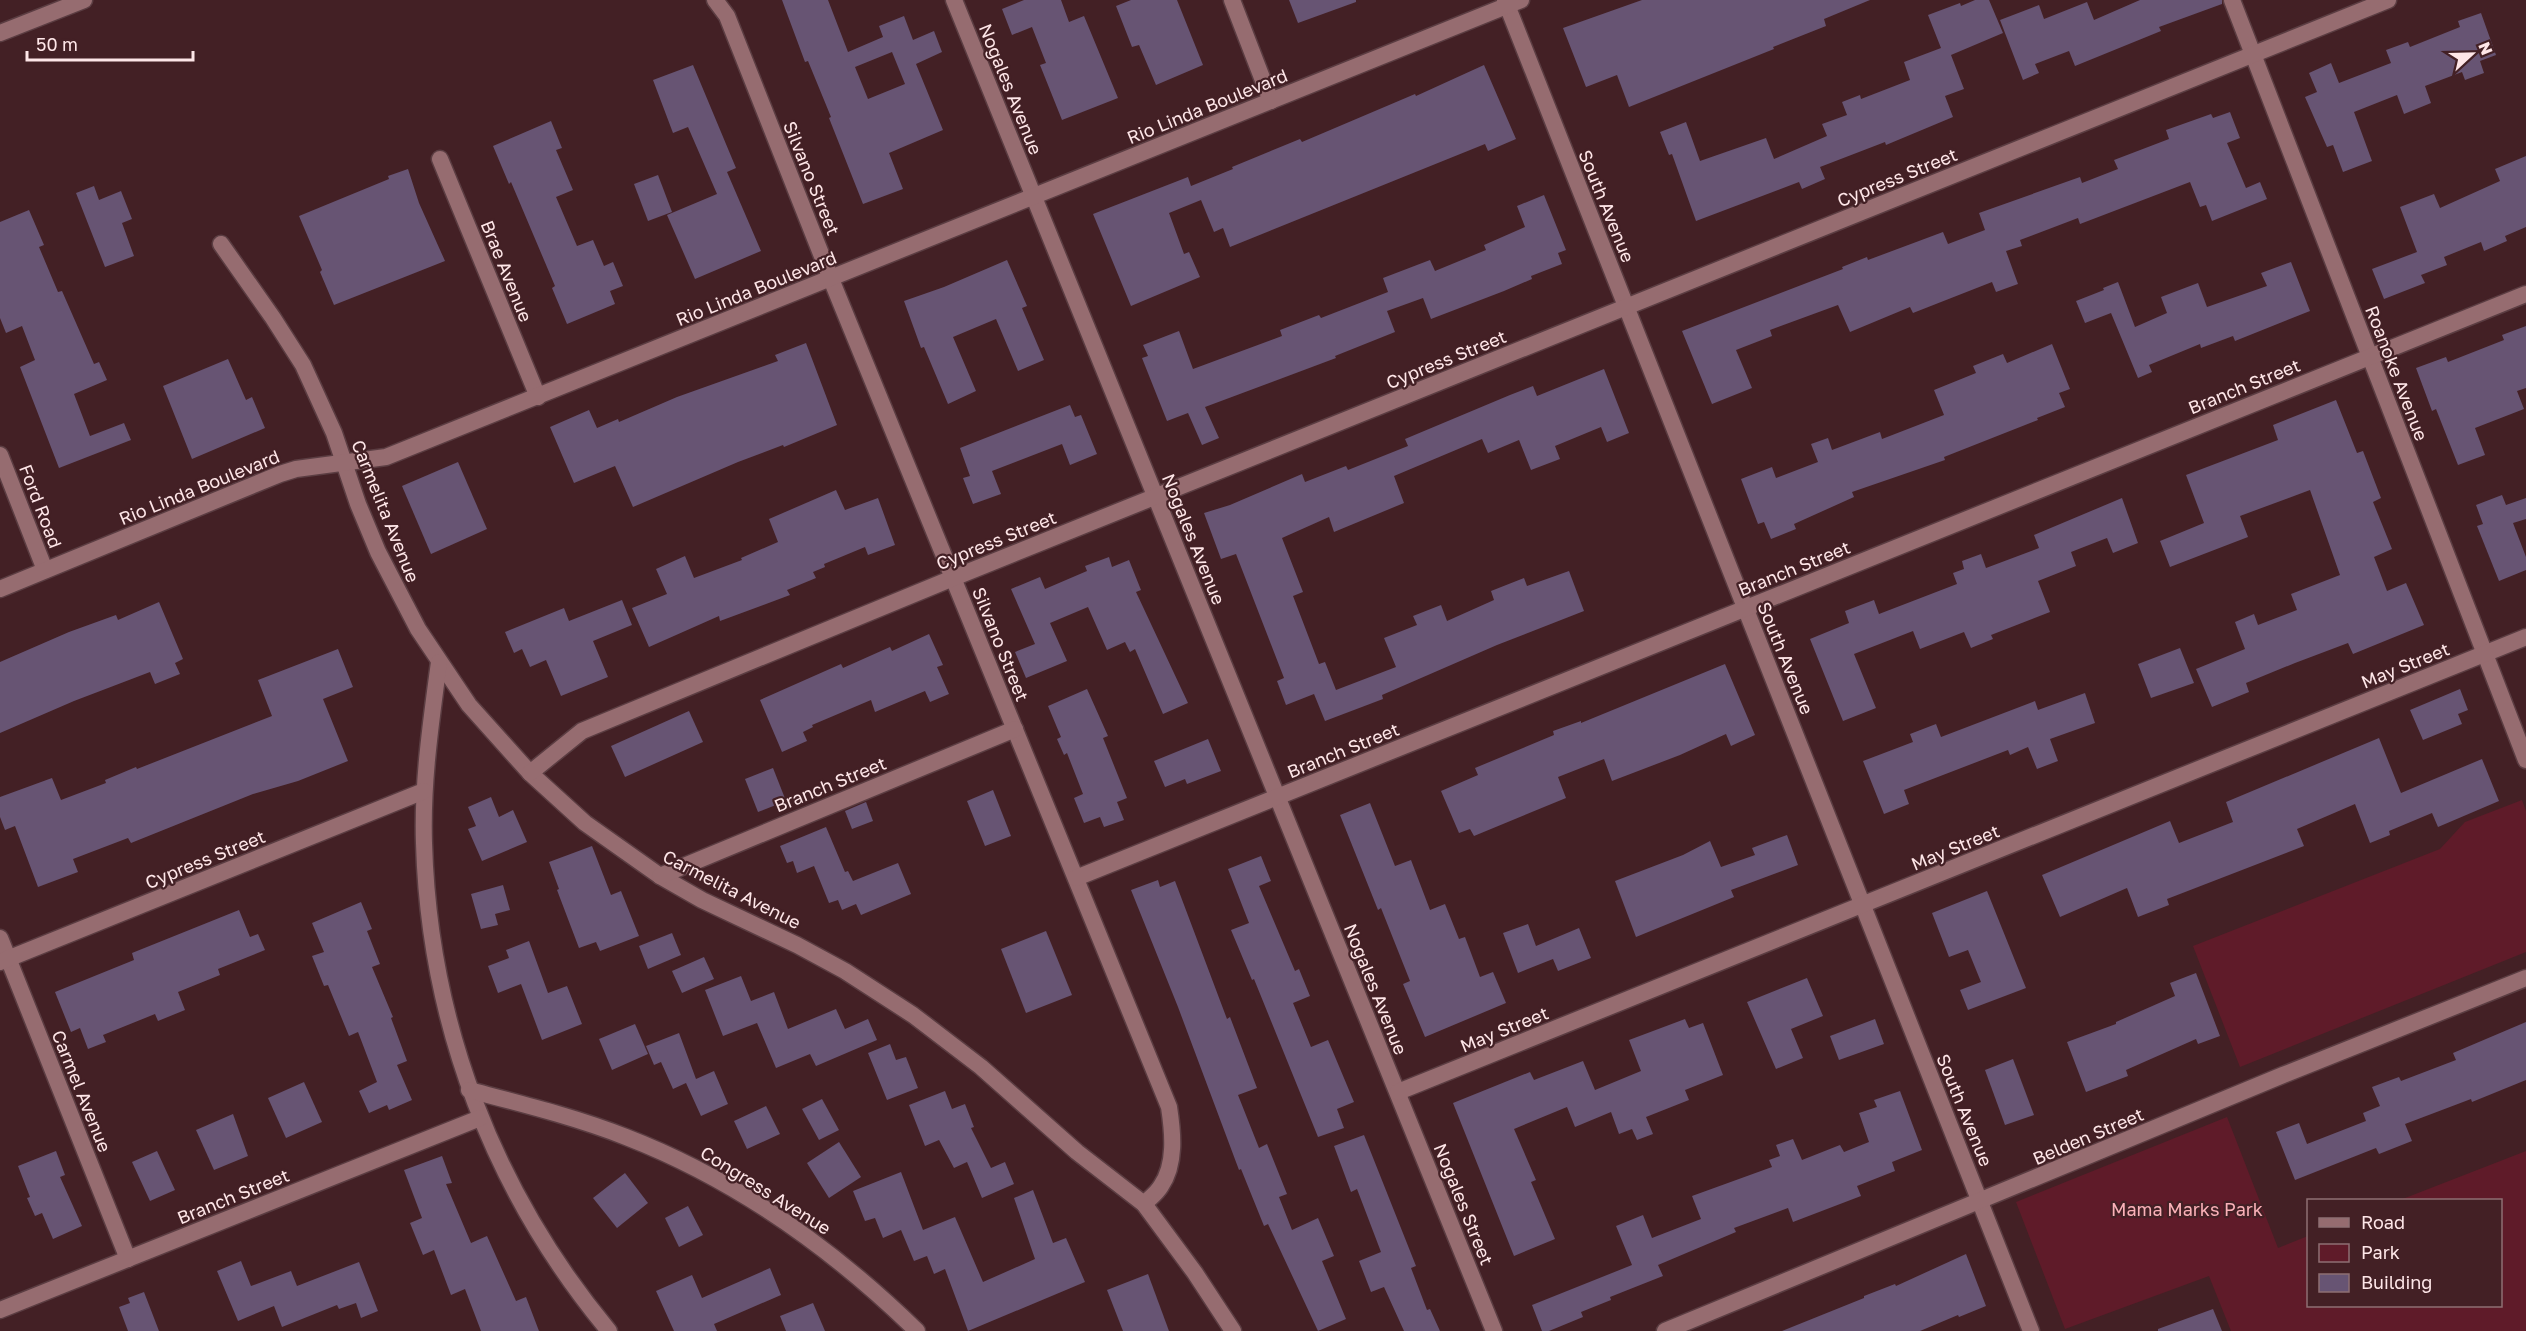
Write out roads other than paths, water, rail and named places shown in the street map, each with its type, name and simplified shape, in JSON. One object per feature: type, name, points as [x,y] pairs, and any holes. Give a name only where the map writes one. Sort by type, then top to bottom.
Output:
[{"type":"street","points":[[0,33],[84,0]]},
{"type":"street","name":"Silvano Street","points":[[715,0],[727,16],[831,279],[1169,1107],[1172,1158],[1161,1186],[1144,1204]]},
{"type":"street","name":"Nogales Avenue","points":[[954,0],[1398,1092]]},
{"type":"street","points":[[1232,0],[1271,101]]},
{"type":"street","name":"Roanoke Avenue","points":[[2232,0],[2526,760]]},
{"type":"street","name":"Cypress Street","points":[[530,773],[582,731],[953,578],[2388,0]]},
{"type":"street","name":"Rio Linda Boulevard","points":[[0,588],[280,474],[297,469],[386,457],[1034,197],[1511,2]]},
{"type":"street","name":"South Avenue","points":[[1511,2],[1626,307],[2031,1331]]},
{"type":"street","name":"Brae Avenue","points":[[440,159],[538,397]]},
{"type":"street","name":"Carmelita Avenue","points":[[220,244],[273,318],[303,365],[320,399],[378,552],[400,598],[439,662],[469,705],[530,773],[585,823],[660,876],[702,900],[807,950],[845,972],[913,1015],[981,1067],[1077,1152],[1144,1204],[1195,1273],[1233,1331]]},
{"type":"street","name":"Branch Street","points":[[1076,878],[2526,294]]},
{"type":"street","name":"Ford Road","points":[[0,455],[45,570]]},
{"type":"street","name":"May Street","points":[[1398,1092],[2526,637]]},
{"type":"street","points":[[439,662],[427,746],[424,791],[426,896],[435,962],[447,1017],[469,1090],[509,1183],[535,1230],[581,1298],[609,1331]]},
{"type":"street","name":"Branch Street","points":[[660,876],[1015,729]]},
{"type":"street","name":"Cypress Street","points":[[4,960],[424,791]]},
{"type":"street","name":"Carmel Avenue","points":[[0,938],[4,960],[128,1258]]},
{"type":"street","name":"Belden Street","points":[[1665,1331],[2272,1080],[2526,978]]},
{"type":"street","name":"Congress Avenue","points":[[469,1090],[572,1118],[627,1137],[733,1188],[831,1254],[876,1291],[917,1331]]},
{"type":"street","name":"Nogales Street","points":[[1398,1092],[1494,1331]]},
{"type":"street","name":"Branch Street","points":[[0,1310],[480,1118]]},
{"type":"park label","name":"Mama Marks Park","points":[[2187,1209]]}]
